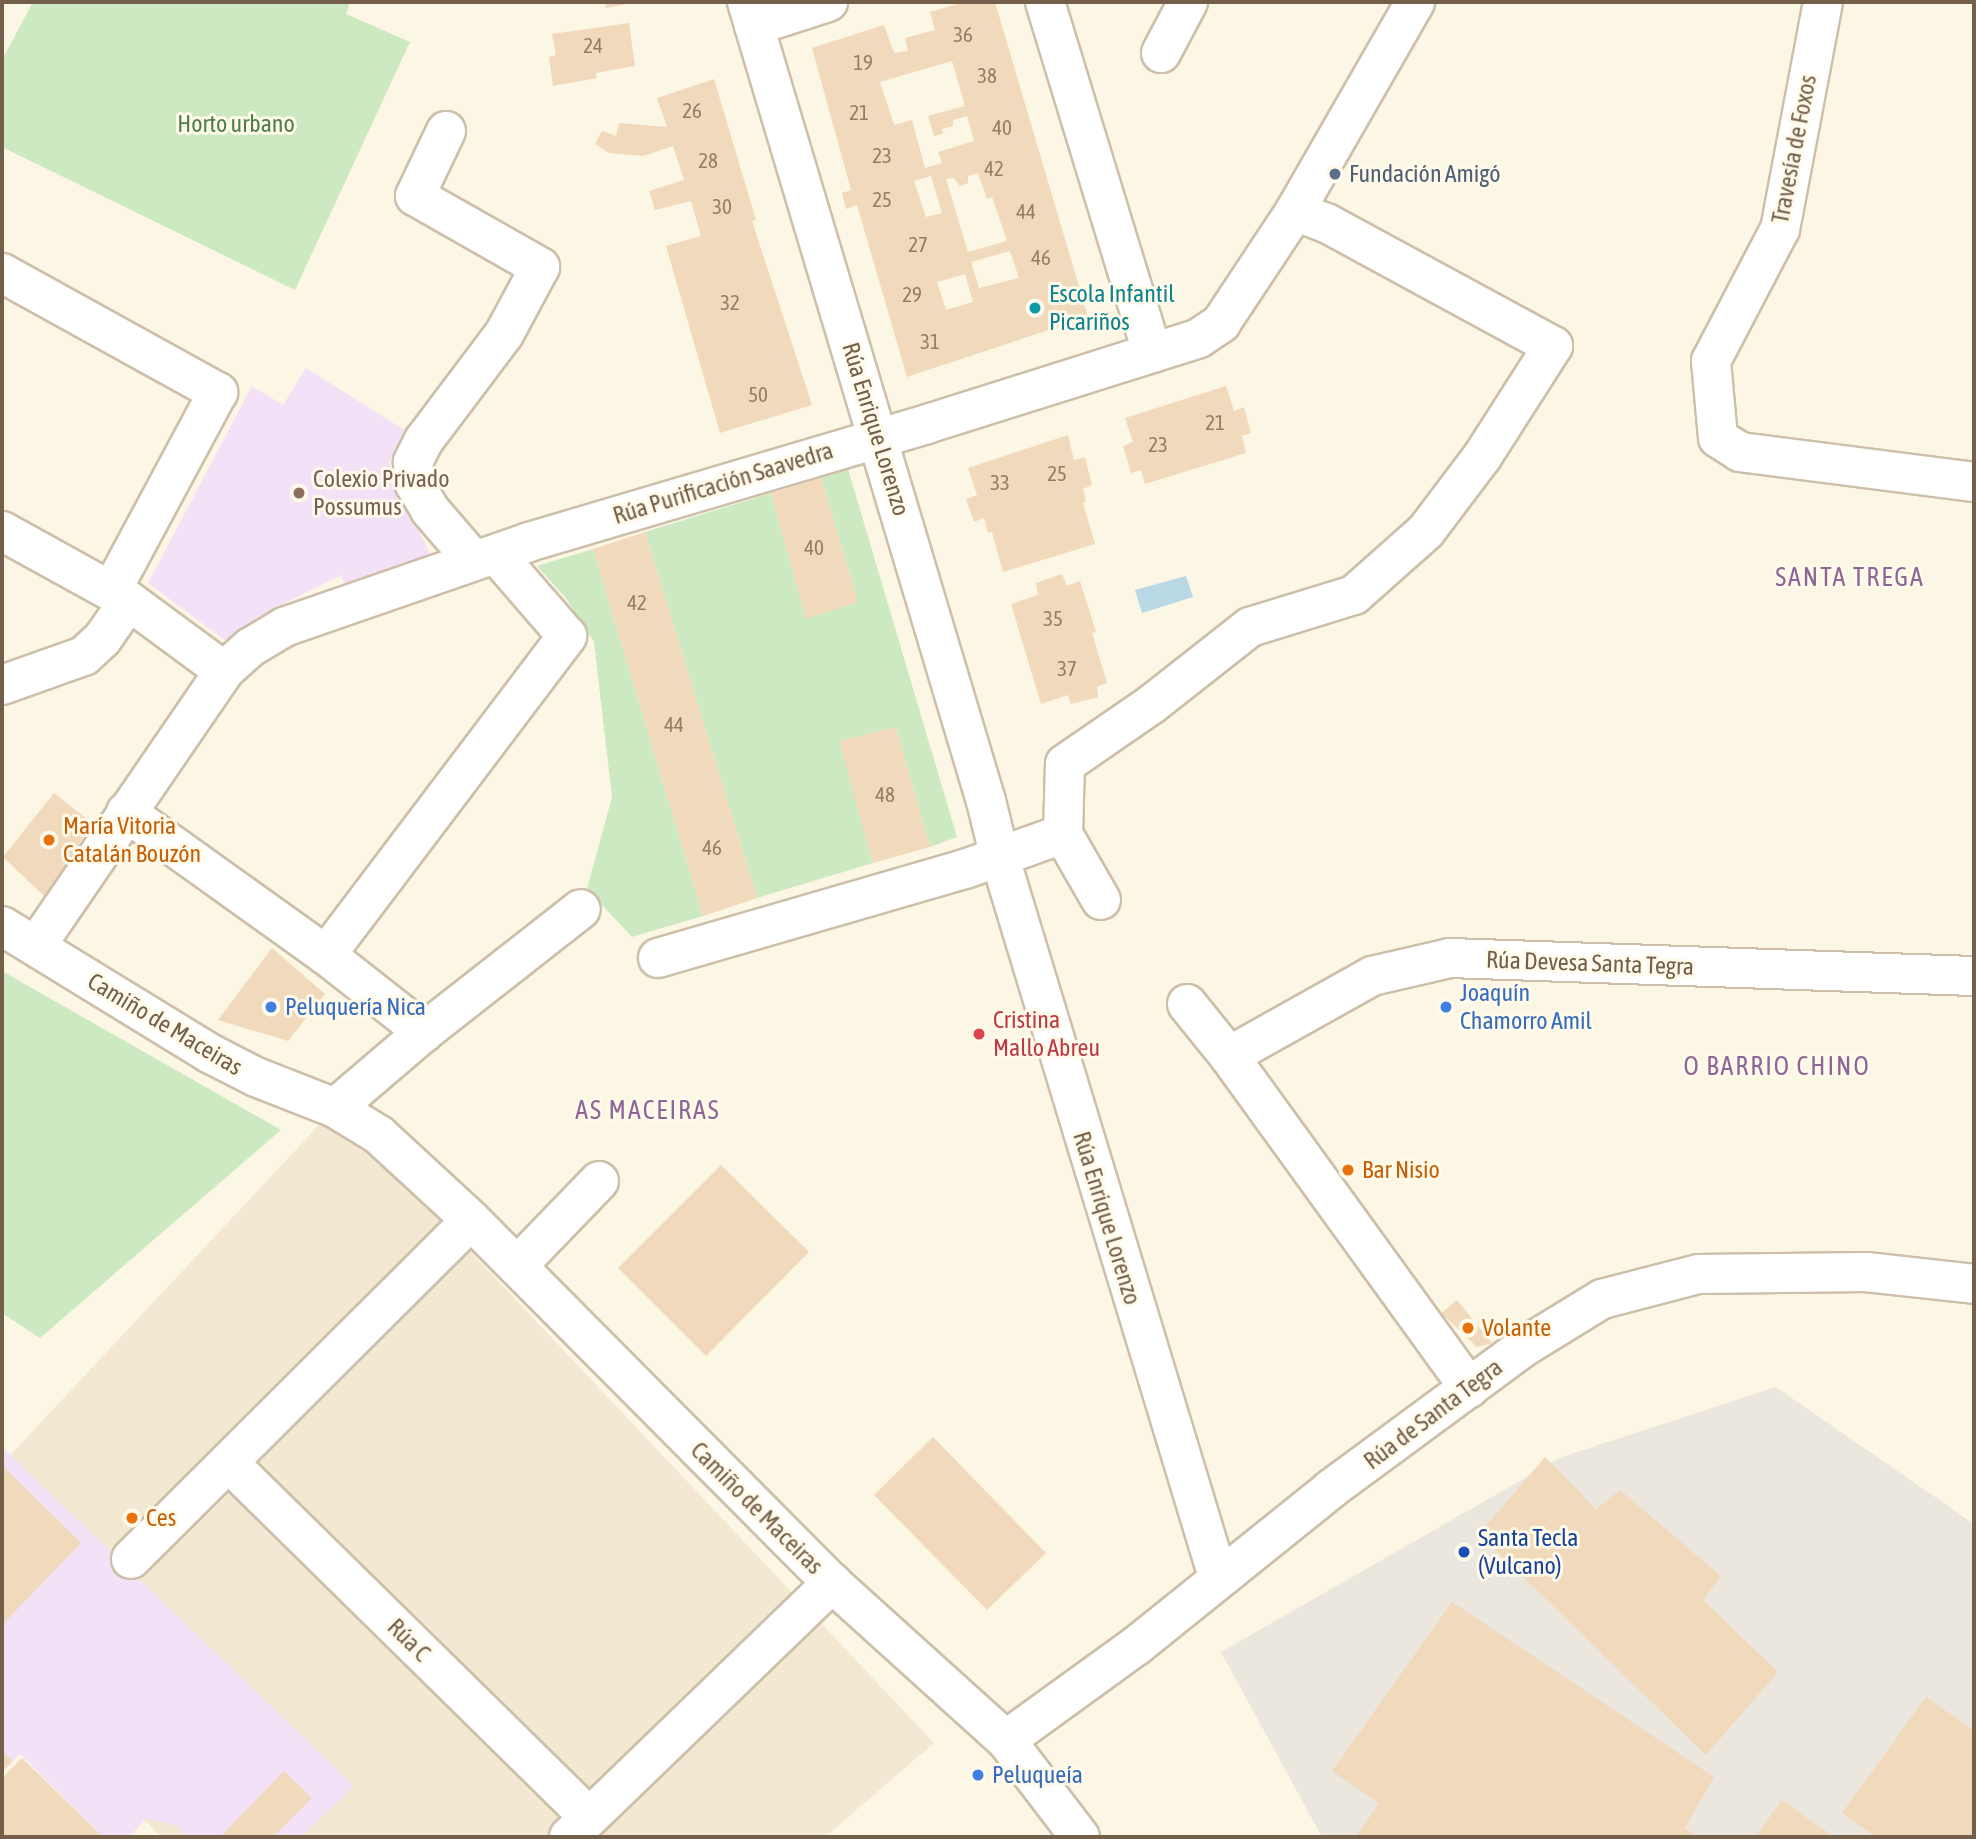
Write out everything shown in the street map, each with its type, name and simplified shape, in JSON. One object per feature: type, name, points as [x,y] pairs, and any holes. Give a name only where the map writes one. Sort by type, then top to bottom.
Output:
[{"type":"street","points":[[750,14],[828,2]]},
{"type":"street","points":[[1045,2],[1152,353]]},
{"type":"street","points":[[1161,53],[1188,2]]},
{"type":"street","name":"Rúa Purificación Saavedra","points":[[36,946],[224,671],[251,647],[284,626],[485,557],[1199,338],[1221,323],[1295,211],[1416,2]]},
{"type":"street","name":"Travesía de Foxos","points":[[1823,2],[1780,229],[1711,361],[1718,438],[1740,452],[1974,482]]},
{"type":"street","name":"Rúa Enrique Lorenzo","points":[[750,14],[986,801],[1000,858],[1218,1577]]},
{"type":"street","points":[[326,954],[567,636],[485,557],[430,510],[414,484],[412,463],[424,440],[504,334],[540,267],[415,196],[446,131]]},
{"type":"street","points":[[1101,900],[1063,834],[1066,764],[1152,704],[1250,627],[1354,595],[1426,531],[1482,457],[1553,346],[1326,223],[1295,211]]},
{"type":"street","points":[[2,273],[218,392],[103,638],[84,656],[2,685]]},
{"type":"street","points":[[2,531],[121,595],[224,671]]},
{"type":"street","points":[[126,812],[326,954],[424,1032]]},
{"type":"street","points":[[658,958],[1000,858],[1063,834]]},
{"type":"street","points":[[335,1108],[424,1032],[581,909]]},
{"type":"street","name":"Camiño de Maceiras","points":[[2,926],[209,1053],[256,1077],[335,1108],[379,1135],[471,1220],[832,1583],[1006,1740],[1080,1837]]},
{"type":"street","name":"Rúa Devesa Santa Tegra","points":[[1229,1056],[1372,976],[1450,958],[1974,976]]},
{"type":"street","points":[[1187,1004],[1229,1056],[1469,1388]]},
{"type":"street","points":[[517,1266],[599,1181]]},
{"type":"street","points":[[131,1559],[471,1220]]},
{"type":"street","name":"Rúa de Santa Tegra","points":[[1006,1740],[1136,1646],[1218,1577],[1522,1348],[1602,1299],[1699,1274],[1866,1272],[1974,1284]]},
{"type":"street","name":"Rúa C","points":[[229,1463],[579,1827]]},
{"type":"street","points":[[579,1827],[832,1583]]},
{"type":"shaded area","name":"Colexio Privado Possumus","points":[[306,368],[409,433],[389,462],[435,566],[348,592],[341,575],[277,607],[227,642],[148,583],[252,386],[283,405]]},
{"type":"shaded area","points":[[335,1108],[934,1743],[825,1837],[161,1837],[2,1670],[2,1464]]},
{"type":"shaded area","points":[[1776,1387],[1974,1524],[1974,1837],[1322,1837],[1221,1652],[1562,1457]]},
{"type":"shaded area","points":[[2,1447],[354,1786],[301,1837],[188,1837],[177,1826],[147,1818],[129,1837],[103,1837],[20,1754],[2,1772]]},
{"type":"green space","name":"Horto urbano","points":[[33,2],[350,2],[346,14],[410,42],[295,290],[2,147],[2,60]]},
{"type":"green space","points":[[848,469],[957,837],[930,847],[896,727],[840,741],[873,863],[757,898],[645,532],[771,493],[806,618],[858,602],[821,478]]},
{"type":"green space","points":[[593,549],[703,916],[632,937],[587,889],[612,797],[594,642],[565,597],[537,566]]},
{"type":"green space","points":[[2,971],[281,1130],[40,1338],[2,1313]]},
{"type":"water","points":[[1186,576],[1193,597],[1142,613],[1135,590]]},
{"type":"building","points":[[605,2],[633,2],[633,3],[606,8]]},
{"type":"building","points":[[964,2],[995,2],[1088,317],[907,377],[857,205],[846,209],[842,193],[851,190],[812,48],[884,25],[894,53],[908,51],[905,38],[935,30],[930,12]],"holes":[[[952,61],[965,106],[928,116],[934,136],[943,134],[942,129],[953,126],[953,120],[967,116],[974,141],[938,152],[942,163],[925,168],[912,120],[894,125],[880,82]],[[978,173],[987,199],[992,197],[1007,241],[968,252],[946,179],[954,178],[960,186],[968,183],[968,176]],[[931,176],[942,213],[926,217],[914,181]],[[1010,251],[1019,278],[979,288],[971,262]],[[965,274],[973,302],[946,310],[937,282]]]},
{"type":"building","points":[[629,23],[635,66],[596,73],[597,78],[553,86],[549,57],[556,55],[552,34]]},
{"type":"building","points":[[714,79],[756,220],[752,221],[812,405],[720,433],[666,246],[701,236],[691,201],[655,210],[649,191],[684,180],[673,146],[643,156],[609,153],[595,144],[602,131],[616,136],[619,123],[667,127],[657,98]]},
{"type":"building","points":[[1226,386],[1234,411],[1244,407],[1251,433],[1242,436],[1246,453],[1145,484],[1141,470],[1131,473],[1123,446],[1133,442],[1125,418]]},
{"type":"building","points":[[1068,435],[1074,460],[1085,457],[1092,485],[1083,489],[1086,502],[1083,503],[1095,544],[1003,572],[992,532],[988,533],[984,518],[974,522],[966,499],[977,495],[968,468]]},
{"type":"building","points":[[821,478],[858,602],[806,619],[771,493]]},
{"type":"building","points":[[645,532],[757,898],[703,916],[593,549]]},
{"type":"building","points":[[1062,574],[1067,586],[1080,581],[1096,632],[1092,633],[1107,683],[1097,687],[1098,697],[1071,704],[1068,695],[1041,704],[1011,604],[1038,595],[1036,583]]},
{"type":"building","points":[[896,727],[930,847],[873,863],[839,741]]},
{"type":"building","name":"María Vitoria Catalán Bouzón","points":[[54,793],[92,823],[45,897],[3,857]]},
{"type":"building","name":"Peluquería Nica","points":[[272,948],[325,994],[288,1041],[218,1020]]},
{"type":"building","points":[[721,1165],[809,1252],[706,1356],[618,1268]]},
{"type":"building","name":"Volante","points":[[1457,1300],[1492,1343],[1477,1347],[1441,1313]]},
{"type":"building","points":[[933,1437],[1046,1553],[987,1610],[874,1495]]},
{"type":"building","points":[[1545,1457],[1596,1509],[1620,1490],[1721,1576],[1703,1600],[1778,1672],[1706,1755],[1479,1534]]},
{"type":"building","points":[[4,1467],[81,1543],[2,1625],[2,1469]]},
{"type":"building","points":[[1452,1602],[1714,1777],[1685,1828],[1698,1837],[1356,1837],[1379,1803],[1332,1771]]},
{"type":"building","points":[[1926,1697],[1974,1731],[1974,1837],[1876,1837],[1842,1813]]},
{"type":"building","points":[[2,1751],[13,1761],[2,1772]]},
{"type":"building","points":[[22,1758],[103,1837],[2,1837],[2,1778]]},
{"type":"building","points":[[284,1771],[312,1798],[273,1837],[220,1837]]},
{"type":"building","points":[[1782,1800],[1834,1837],[1755,1837]]},
{"type":"place","name":"Fundación Amigó","points":[[1335,174]]},
{"type":"place","name":"Escola Infantil Picariños","points":[[1035,308]]},
{"type":"place","name":"Colexio Privado Possumus","points":[[299,493]]},
{"type":"place","name":"María Vitoria Catalán Bouzón","points":[[49,840]]},
{"type":"place","name":"Peluquería Nica","points":[[271,1007]]},
{"type":"place","name":"Joaquín Chamorro Amil","points":[[1446,1007]]},
{"type":"place","name":"Cristina Mallo Abreu","points":[[979,1034]]},
{"type":"place","name":"Bar Nisio","points":[[1348,1170]]},
{"type":"place","name":"Volante","points":[[1468,1328]]},
{"type":"place","name":"Ces","points":[[132,1518]]},
{"type":"place","name":"Santa Tecla (Vulcano)","points":[[1464,1552]]},
{"type":"place","name":"Peluqueía","points":[[978,1775]]},
{"type":"district","name":"SANTA TREGA","points":[[1850,578]]},
{"type":"district","name":"O BARRIO CHINO","points":[[1777,1067]]},
{"type":"district","name":"AS MACEIRAS","points":[[648,1111]]}]
